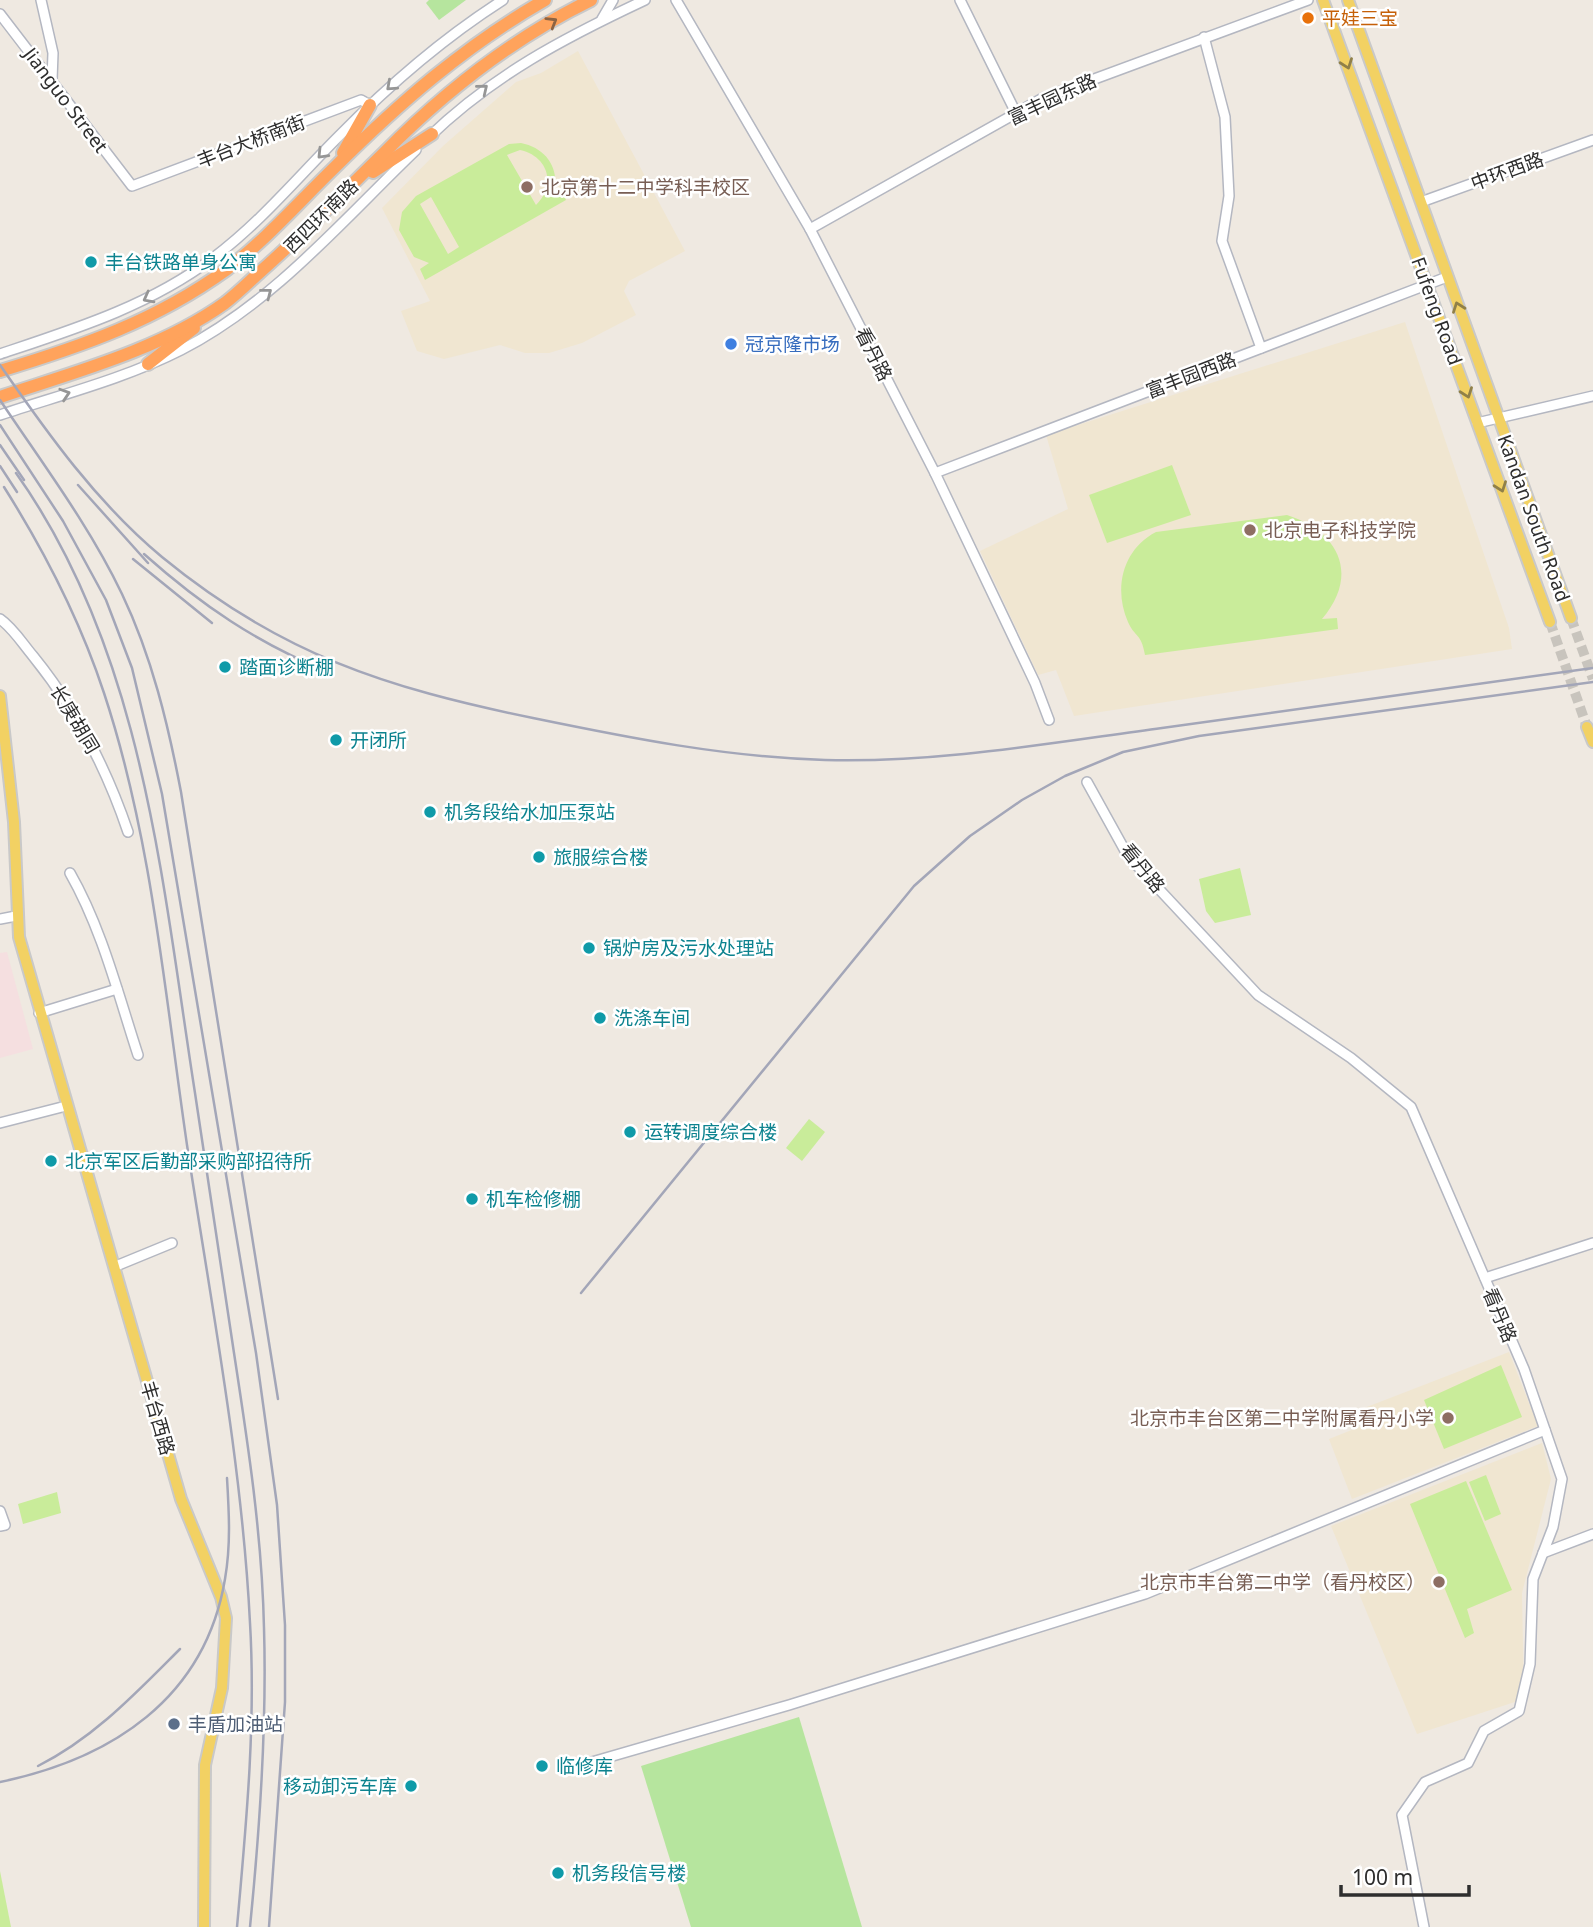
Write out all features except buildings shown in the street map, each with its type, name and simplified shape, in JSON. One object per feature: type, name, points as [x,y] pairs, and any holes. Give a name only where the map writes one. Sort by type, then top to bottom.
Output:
[{"type":"highway","name":"西四环南路","points":[[0,372],[83,346],[136,325],[227,269],[268,234],[335,166],[422,85],[491,32],[545,0]]},
{"type":"highway","name":"西四环南路","points":[[0,397],[124,355],[183,328],[225,303],[312,227],[437,104],[518,42],[591,0]]},
{"type":"highway","points":[[335,166],[370,105]]},
{"type":"highway","points":[[355,183],[432,134]]},
{"type":"highway","points":[[148,365],[225,303]]},
{"type":"main road","name":"Fufeng Road","points":[[1323,0],[1550,622]]},
{"type":"main road","name":"Fufeng Road","points":[[1348,0],[1497,417]]},
{"type":"main road","name":"Kandan South Road","points":[[1497,417],[1571,618]]},
{"type":"main road","name":"丰台西路","points":[[0,696],[3,752],[14,822],[16,916],[39,1013],[116,1266],[181,1499],[218,1590],[226,1618],[223,1678],[205,1765],[204,1927]]},
{"type":"main road","points":[[1587,727],[1593,743]]},
{"type":"street","points":[[41,0],[53,52],[52,80]]},
{"type":"street","points":[[0,354],[121,312],[213,258],[254,224],[370,105],[426,54],[503,0]]},
{"type":"street","points":[[601,20],[612,0]]},
{"type":"street","name":"西四环南路","points":[[0,415],[148,365],[184,348],[224,324],[284,280],[432,134],[495,80],[601,20],[645,0]]},
{"type":"street","name":"看丹路","points":[[676,0],[810,229],[935,473],[1035,683],[1049,720]]},
{"type":"street","points":[[960,0],[1016,113]]},
{"type":"street","name":"富丰园东路","points":[[810,229],[1043,99],[1308,0]]},
{"type":"street","name":"Jianguo Street","points":[[0,14],[132,187]]},
{"type":"street","points":[[1204,37],[1225,117],[1229,196],[1222,241],[1261,348]]},
{"type":"street","name":"丰台大桥南街","points":[[132,187],[290,129],[329,110],[361,100],[370,105]]},
{"type":"street","name":"中环西路","points":[[1421,202],[1593,140]]},
{"type":"street","name":"富丰园西路","points":[[935,473],[1447,277]]},
{"type":"street","points":[[1477,423],[1593,396]]},
{"type":"street","name":"长庚胡同","points":[[0,619],[47,674],[80,721],[114,791],[128,832]]},
{"type":"street","name":"看丹路","points":[[1087,782],[1128,856],[1258,995],[1351,1058],[1411,1107],[1524,1369],[1562,1479],[1553,1527],[1533,1579],[1530,1664],[1519,1711],[1484,1731],[1468,1763],[1425,1782],[1402,1815],[1424,1927]]},
{"type":"street","points":[[70,873],[83,895],[138,1055]]},
{"type":"street","points":[[0,919],[16,916]]},
{"type":"street","points":[[39,1013],[117,989]]},
{"type":"street","points":[[0,1123],[66,1106]]},
{"type":"street","points":[[116,1266],[172,1243]]},
{"type":"street","points":[[1485,1278],[1593,1243]]},
{"type":"street","points":[[578,1766],[789,1705],[1145,1594],[1545,1430]]},
{"type":"street","points":[[0,1511],[5,1525],[0,1526]]},
{"type":"street","points":[[1543,1553],[1593,1534]]},
{"type":"shaded area","name":"北京第十二中学科丰校区","points":[[578,51],[685,251],[629,281],[624,291],[636,315],[582,343],[549,353],[525,353],[500,345],[444,359],[417,351],[401,311],[430,301],[382,208],[443,146],[516,82],[541,73]]},
{"type":"shaded area","name":"北京电子科技学院","points":[[1405,322],[1509,628],[1512,649],[1074,716],[1056,670],[1038,675],[980,551],[1068,509],[1046,435]]},
{"type":"shaded area","points":[[7,952],[33,1049],[0,1058],[0,953]]},
{"type":"shaded area","name":"北京市丰台区第二中学附属看丹小学","points":[[1509,1352],[1538,1426],[1352,1499],[1329,1439],[1364,1425],[1359,1410]]},
{"type":"shaded area","name":"北京市丰台第二中学（看丹校区）","points":[[1542,1443],[1551,1479],[1522,1593],[1524,1699],[1417,1734],[1331,1526]]},
{"type":"green space","points":[[429,0],[466,0],[439,20],[426,3]]},
{"type":"green space","points":[[521,143],[544,154],[555,175],[554,193],[562,189],[566,200],[425,280],[420,269],[429,263],[414,257],[399,230],[402,212],[416,196],[509,144]],"holes":[[[520,150],[537,158],[546,172],[546,189],[536,205],[507,155]],[[431,197],[459,247],[448,254],[420,204]]]},
{"type":"green space","points":[[1172,465],[1191,515],[1107,543],[1089,495]]},
{"type":"green space","points":[[1287,515],[1320,532],[1338,556],[1340,586],[1334,602],[1322,619],[1337,618],[1338,629],[1145,655],[1142,642],[1128,622],[1121,596],[1124,571],[1129,559],[1145,539],[1156,532]]},
{"type":"green space","points":[[1240,868],[1251,915],[1215,923],[1206,911],[1199,879]]},
{"type":"green space","points":[[809,1119],[825,1132],[802,1161],[786,1148]]},
{"type":"green space","points":[[1501,1365],[1522,1417],[1444,1449],[1424,1400]]},
{"type":"green space","points":[[1486,1475],[1501,1514],[1485,1521],[1469,1482]]},
{"type":"green space","points":[[1466,1481],[1512,1590],[1467,1609],[1474,1633],[1465,1638],[1410,1504]]},
{"type":"green space","points":[[57,1492],[61,1513],[23,1524],[18,1504]]},
{"type":"green space","points":[[799,1717],[862,1927],[691,1927],[641,1766]]},
{"type":"green space","points":[[0,1871],[11,1927],[0,1927]]},
{"type":"tunnel","points":[[1571,618],[1593,679]]},
{"type":"tunnel","points":[[1550,622],[1587,727]]},
{"type":"railway","points":[[0,365],[55,442],[116,514],[162,557],[206,591],[249,619],[292,643],[382,679],[430,694],[605,733],[751,755],[825,760],[910,758],[1036,746],[1593,668]]},
{"type":"railway","points":[[0,400],[109,568],[133,618],[158,691],[181,792],[278,1399]]},
{"type":"railway","points":[[0,425],[63,521],[106,600],[132,668],[162,794],[256,1353],[277,1505],[285,1625],[285,1702],[269,1927]]},
{"type":"railway","points":[[0,445],[24,480]]},
{"type":"railway","points":[[0,466],[17,492]]},
{"type":"railway","points":[[16,473],[59,543],[93,616],[120,693],[141,771],[171,932],[254,1490],[263,1593],[264,1740],[250,1927]]},
{"type":"railway","points":[[78,485],[148,563]]},
{"type":"railway","points":[[4,487],[34,536],[84,639],[120,748],[146,860],[233,1443],[246,1563],[252,1699],[247,1813],[237,1927]]},
{"type":"railway","points":[[144,554],[208,606],[254,636],[329,672]]},
{"type":"railway","points":[[133,559],[212,623]]},
{"type":"railway","points":[[581,1293],[914,886],[970,836],[1022,800],[1065,776],[1123,752],[1199,736],[1593,682]]},
{"type":"railway","points":[[0,1782],[41,1772],[115,1739],[147,1717],[174,1690],[197,1658],[214,1621],[225,1579],[229,1541],[227,1478]]},
{"type":"railway","points":[[38,1766],[96,1728],[180,1649]]},
{"type":"place","name":"平娃三宝","points":[[1308,18]]},
{"type":"place","name":"北京第十二中学科丰校区","points":[[527,187]]},
{"type":"place","name":"丰台铁路单身公寓","points":[[91,262]]},
{"type":"place","name":"冠京隆市场","points":[[731,344]]},
{"type":"place","name":"北京电子科技学院","points":[[1250,530]]},
{"type":"place","name":"踏面诊断棚","points":[[225,667]]},
{"type":"place","name":"开闭所","points":[[336,740]]},
{"type":"place","name":"机务段给水加压泵站","points":[[430,812]]},
{"type":"place","name":"旅服综合楼","points":[[539,857]]},
{"type":"place","name":"锅炉房及污水处理站","points":[[589,948]]},
{"type":"place","name":"洗涤车间","points":[[600,1018]]},
{"type":"place","name":"运转调度综合楼","points":[[630,1132]]},
{"type":"place","name":"北京军区后勤部采购部招待所","points":[[51,1161]]},
{"type":"place","name":"机车检修棚","points":[[472,1199]]},
{"type":"place","name":"北京市丰台区第二中学附属看丹小学","points":[[1448,1418]]},
{"type":"place","name":"北京市丰台第二中学（看丹校区）","points":[[1439,1582]]},
{"type":"place","name":"丰盾加油站","points":[[174,1724]]},
{"type":"place","name":"临修库","points":[[542,1766]]},
{"type":"place","name":"移动卸污车库","points":[[411,1786]]},
{"type":"place","name":"机务段信号楼","points":[[558,1873]]}]
